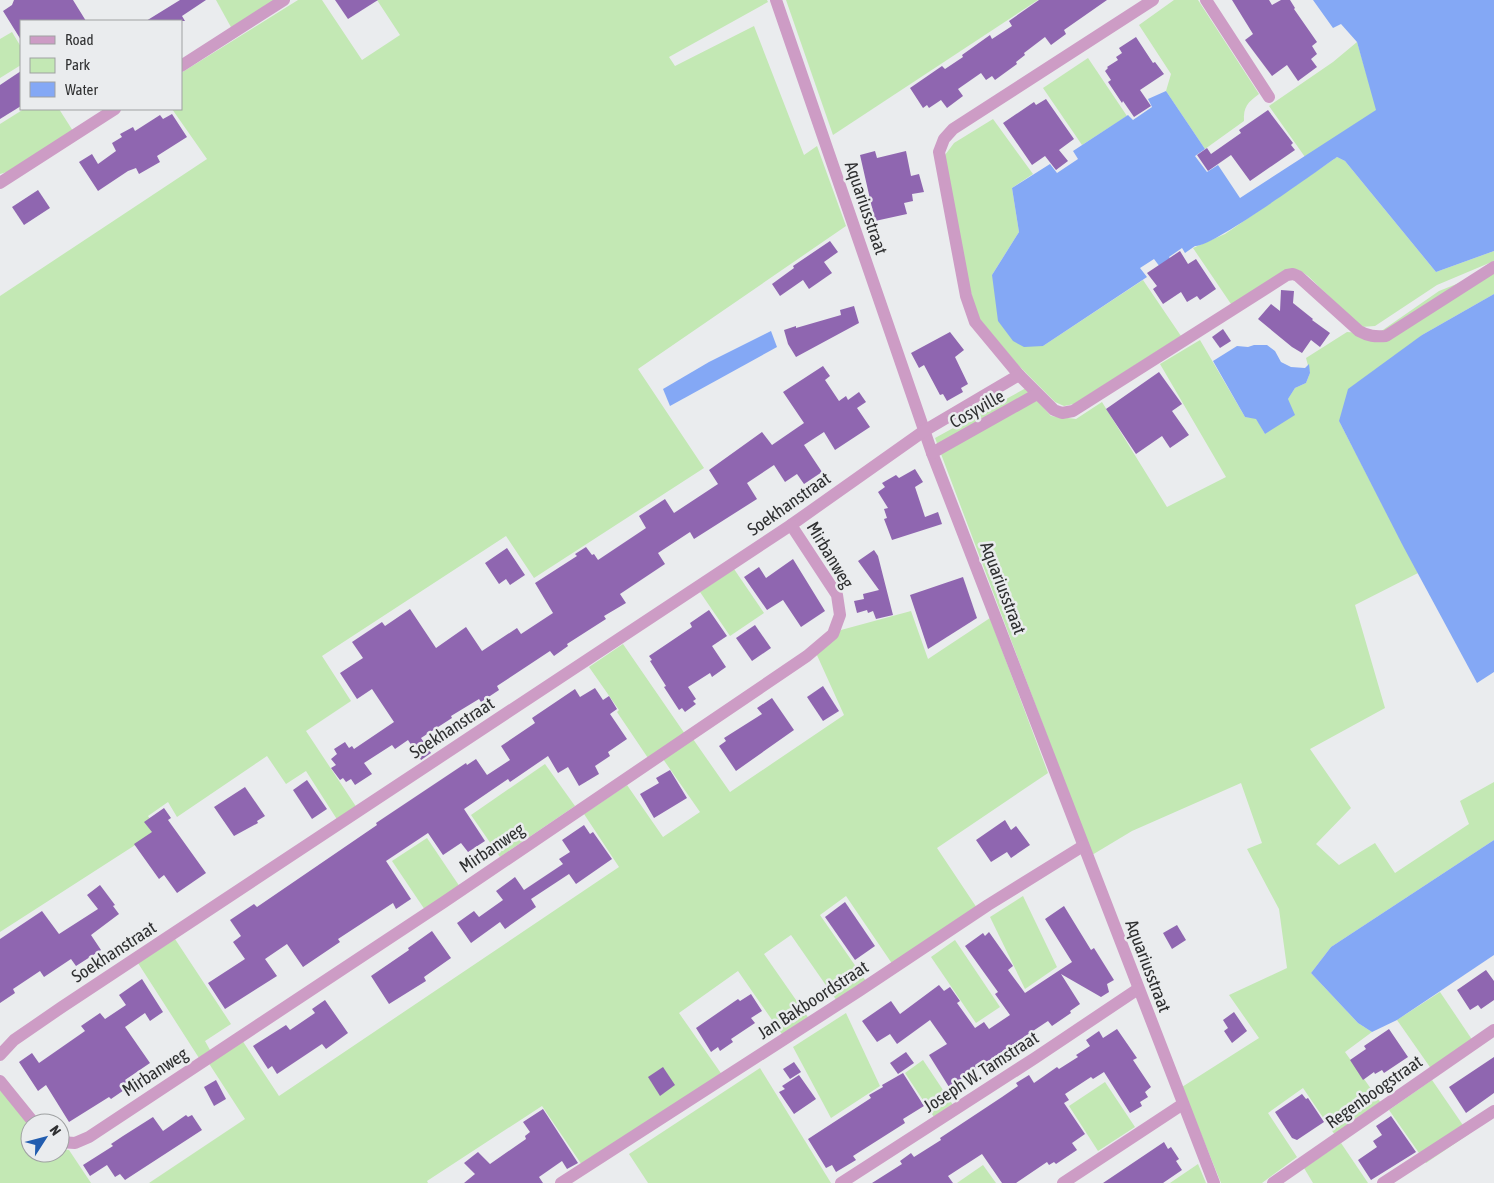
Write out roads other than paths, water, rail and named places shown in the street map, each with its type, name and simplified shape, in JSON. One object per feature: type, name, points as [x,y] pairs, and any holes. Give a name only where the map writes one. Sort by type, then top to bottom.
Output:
[{"type":"street","points":[[182,65],[284,0]]},
{"type":"street","name":"Aquariusstraat","points":[[776,0],[932,453],[1214,1183]]},
{"type":"street","points":[[1153,0],[953,129],[944,139],[939,152],[966,296],[972,317],[1019,375],[1054,410],[1062,413],[1073,411],[1287,275],[1293,274],[1298,276],[1359,331],[1368,336],[1378,337],[1386,336],[1494,267]]},
{"type":"street","points":[[1206,0],[1269,97]]},
{"type":"street","points":[[0,182],[113,110]]},
{"type":"street","name":"Cosyville","points":[[924,431],[944,421],[1019,375]]},
{"type":"street","name":"Cosyville","points":[[932,453],[1038,394]]},
{"type":"street","points":[[944,421],[954,442]]},
{"type":"street","name":"Soekhanstraat","points":[[0,1055],[14,1040],[791,525],[924,431]]},
{"type":"street","name":"Mirbanweg","points":[[70,1143],[75,1143],[89,1137],[452,897],[807,656],[833,634],[840,615],[838,595],[791,525]]},
{"type":"street","name":"Jan Bakboordstraat","points":[[561,1183],[1083,846]]},
{"type":"street","name":"Joseph W. Tamstraat","points":[[841,1183],[1138,989]]},
{"type":"street","name":"Regenboogstraat","points":[[1274,1183],[1494,1030]]},
{"type":"street","points":[[0,1081],[26,1113]]},
{"type":"street","points":[[1063,1183],[1183,1104]]},
{"type":"street","points":[[1383,1183],[1494,1111]]},
{"type":"water","points":[[1313,0],[1494,0],[1494,251],[1436,272],[1345,161],[1337,157],[1264,208],[1221,235],[1195,246],[1185,253],[1182,248],[1169,257],[1171,260],[1160,267],[1154,259],[1140,268],[1147,277],[1043,346],[1024,347],[1013,341],[998,321],[992,275],[1019,232],[1012,188],[1050,164],[1057,173],[1078,159],[1073,151],[1128,115],[1133,120],[1152,107],[1148,99],[1166,91],[1205,149],[1195,156],[1207,172],[1218,165],[1240,198],[1376,110],[1357,42],[1341,24],[1333,28]]},
{"type":"water","points":[[1494,294],[1494,672],[1477,683],[1403,546],[1339,421],[1348,389],[1422,335]]},
{"type":"water","points":[[771,331],[777,347],[670,406],[663,389],[709,362]]},
{"type":"water","points":[[1267,345],[1275,351],[1281,362],[1291,367],[1305,368],[1309,364],[1310,373],[1306,383],[1295,388],[1288,399],[1295,415],[1265,434],[1256,419],[1245,417],[1213,361],[1237,346],[1248,347]]},
{"type":"water","points":[[1494,840],[1494,955],[1397,1020],[1372,1032],[1358,1023],[1311,973],[1331,947]]}]
